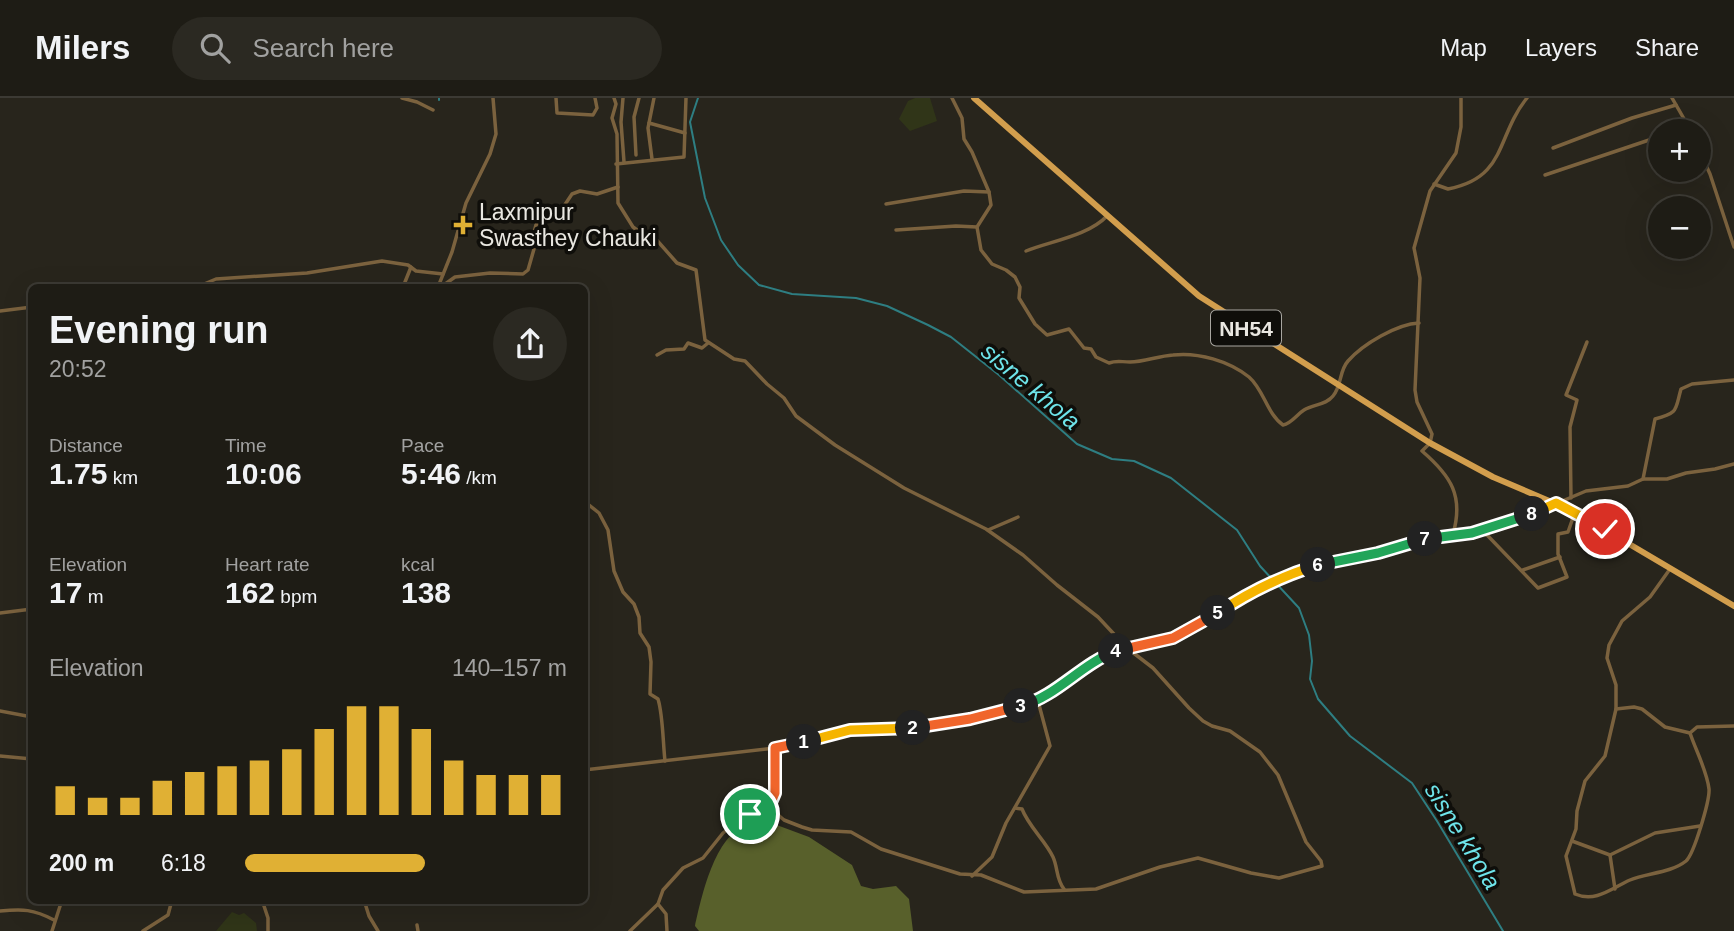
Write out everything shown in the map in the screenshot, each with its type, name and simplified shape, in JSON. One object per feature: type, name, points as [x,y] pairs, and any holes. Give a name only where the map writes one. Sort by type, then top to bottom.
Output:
[{"type":"main road","name":"NH54","points":[[974,98],[1199,296],[1430,443],[1481,471],[1575,512],[1734,606]]},
{"type":"street","points":[[402,98],[433,110]]},
{"type":"street","points":[[441,284],[466,203],[490,154],[496,134],[493,98]]},
{"type":"street","points":[[556,98],[557,113],[593,115],[597,108],[594,98]]},
{"type":"street","points":[[614,98],[616,104],[612,118],[617,134],[618,203],[633,227],[640,233],[654,237],[677,263],[696,271],[704,335],[708,343],[734,359],[745,361],[784,398],[796,416],[835,445],[918,496],[986,529],[1023,555],[1098,617],[1127,648],[1153,668],[1203,721],[1230,731],[1260,752],[1278,775],[1306,842],[1322,866],[1279,878],[1198,858],[1160,867],[1096,889],[1024,892],[981,875],[972,876],[881,849],[851,832],[802,827],[784,820],[769,807]]},
{"type":"street","points":[[623,98],[621,122],[624,163]]},
{"type":"street","points":[[636,155],[634,117],[639,98]]},
{"type":"street","points":[[652,159],[649,123],[654,98]]},
{"type":"street","points":[[616,164],[684,157],[686,98]]},
{"type":"street","points":[[952,98],[962,118],[964,139],[989,192],[991,205],[977,227],[981,250],[992,264],[1015,277],[1020,287],[1019,298],[1035,324],[1047,335],[1069,330],[1084,348],[1091,349],[1102,361],[1109,363],[1176,354],[1215,358],[1250,377],[1275,420],[1283,425],[1307,408],[1332,398],[1348,361],[1367,345],[1398,327],[1419,323]]},
{"type":"street","points":[[1453,534],[1458,517],[1453,487],[1443,471],[1422,451],[1430,443],[1432,434],[1415,390],[1420,278],[1415,248],[1430,191],[1456,153],[1461,127],[1461,98]]},
{"type":"street","points":[[1434,184],[1448,189],[1479,178],[1499,155],[1505,133],[1527,98]]},
{"type":"street","points":[[1672,98],[1684,119]]},
{"type":"street","points":[[1553,148],[1632,118],[1676,105]]},
{"type":"street","points":[[649,123],[685,133]]},
{"type":"street","points":[[1545,175],[1648,140]]},
{"type":"street","points":[[1711,177],[1734,247]]},
{"type":"street","points":[[444,284],[455,277],[490,273],[523,274],[528,270],[534,249],[536,225],[546,214],[565,206],[572,194],[579,191],[597,194],[618,187]]},
{"type":"street","points":[[886,204],[964,191],[989,192]]},
{"type":"street","points":[[1026,251],[1096,225],[1107,216]]},
{"type":"street","points":[[896,230],[977,227]]},
{"type":"street","points":[[204,284],[216,279],[307,274],[382,261],[396,262],[416,271],[443,274]]},
{"type":"street","points":[[404,284],[411,267]]},
{"type":"street","points":[[0,310],[28,307]]},
{"type":"street","points":[[1571,498],[1570,426],[1577,400],[1566,395],[1587,342]]},
{"type":"street","points":[[657,355],[666,350],[684,349],[688,343],[702,348],[708,343]]},
{"type":"street","points":[[1643,478],[1655,419],[1670,415],[1678,405],[1681,388],[1692,384],[1734,380]]},
{"type":"street","points":[[588,770],[775,748],[850,730],[916,727],[970,719],[1038,701],[1091,663],[1110,653],[1182,634],[1291,573],[1378,553],[1415,540],[1479,531],[1520,519],[1586,491],[1628,486],[1643,478],[1667,479],[1734,464]]},
{"type":"street","points":[[588,504],[599,513],[608,530],[614,571],[623,592],[634,604],[639,617],[640,633],[649,647],[651,680],[648,689],[650,694],[658,699],[661,709],[665,761]]},
{"type":"street","points":[[1479,531],[1488,536],[1538,588],[1567,578],[1560,557],[1558,534],[1568,532],[1575,512]]},
{"type":"street","points":[[986,529],[990,530],[1018,517]]},
{"type":"street","points":[[1523,570],[1560,557]]},
{"type":"street","points":[[1672,567],[1650,597],[1622,621],[1609,645],[1607,659],[1616,685],[1616,709],[1605,756],[1582,790],[1566,860],[1575,894],[1595,896],[1642,875],[1671,868],[1687,860],[1693,851],[1709,790],[1690,733]]},
{"type":"street","points":[[0,613],[28,610]]},
{"type":"street","points":[[972,876],[992,857],[1015,808],[1050,746],[1038,701]]},
{"type":"street","points":[[1616,709],[1642,709],[1665,727],[1690,733]]},
{"type":"street","points":[[0,711],[28,717]]},
{"type":"street","points":[[1690,733],[1697,727],[1734,726]]},
{"type":"street","points":[[630,931],[658,904],[663,890],[683,868],[703,858],[723,833],[742,818],[769,807],[775,793],[775,748]]},
{"type":"street","points":[[0,756],[28,759]]},
{"type":"street","points":[[1015,808],[1022,809],[1051,853],[1063,889]]},
{"type":"street","points":[[1572,841],[1609,855],[1655,833],[1700,826]]},
{"type":"street","points":[[1609,855],[1615,889]]},
{"type":"street","points":[[52,931],[60,904]]},
{"type":"street","points":[[143,931],[168,915],[172,904]]},
{"type":"street","points":[[263,904],[268,918],[268,931]]},
{"type":"street","points":[[365,904],[369,916],[379,931]]},
{"type":"street","points":[[658,904],[666,914],[667,931]]},
{"type":"street","points":[[0,911],[37,911],[54,920]]},
{"type":"street","points":[[417,925],[418,931]]},
{"type":"green space","points":[[930,98],[937,121],[910,131],[899,119],[908,101]]},
{"type":"green space","points":[[774,824],[809,837],[852,865],[861,886],[873,889],[896,886],[909,899],[913,931],[699,931],[695,926],[706,884],[711,868],[726,841],[736,831],[747,826]]},
{"type":"green space","points":[[232,912],[239,915],[244,913],[256,923],[257,931],[216,931]]},
{"type":"waterway","name":"sisne khola","points":[[698,98],[690,122],[705,198],[721,240],[738,265],[759,285],[792,294],[856,298],[887,306],[928,325],[951,337],[999,375],[1077,444],[1112,459],[1134,461],[1171,478],[1237,530],[1260,566],[1299,608],[1309,635],[1312,661],[1310,679],[1318,699],[1350,736],[1412,783],[1503,931]]},
{"type":"place","name":"Laxmipur Swasthey Chauki","points":[[463,225]]},
{"type":"route","points":[[750,814],[769,807],[775,793],[775,748],[850,730],[916,727],[984,716],[1030,704],[1052,692],[1084,667],[1110,653],[1173,638],[1204,623],[1234,602],[1291,573],[1378,553],[1415,540],[1472,533],[1520,519],[1556,503],[1605,529]]}]
